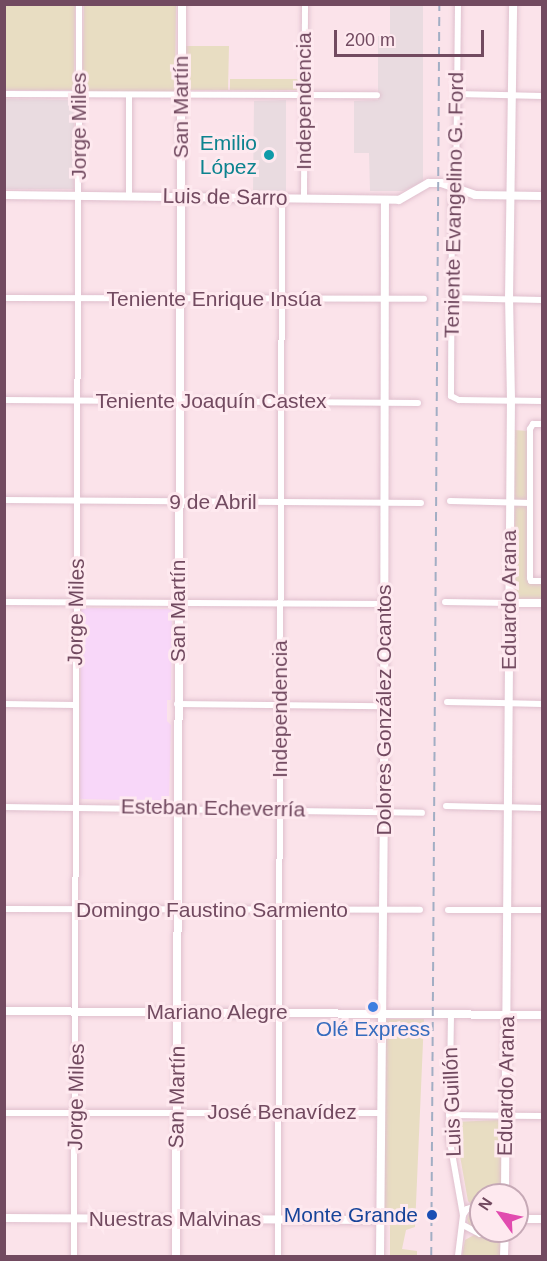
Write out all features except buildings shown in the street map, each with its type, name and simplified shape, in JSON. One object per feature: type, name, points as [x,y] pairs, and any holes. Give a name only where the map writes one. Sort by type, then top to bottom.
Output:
[{"type":"street","name":"Jorge Miles","points":[[74,1257],[77,1011],[75,603],[79,4]]},
{"type":"street","name":"San Martín","points":[[176,1257],[178,1012],[176,808],[182,4]]},
{"type":"street","name":"Independencia","points":[[304,198],[305,4]]},
{"type":"street","name":"Teniente Evangelino G. Ford","points":[[458,4],[456,186],[452,199],[451,392],[454,399],[459,400],[511,400]]},
{"type":"street","name":"Eduardo Arana","points":[[505,1183],[511,400],[509,299],[513,4]]},
{"type":"street","points":[[4,94],[377,95]]},
{"type":"street","points":[[457,94],[543,96]]},
{"type":"street","points":[[129,95],[129,196]]},
{"type":"street","name":"Luis de Sarro","points":[[4,195],[385,200],[404,199],[429,183],[456,186]]},
{"type":"street","points":[[456,186],[475,195],[543,196]]},
{"type":"street","name":"Independencia","points":[[278,1257],[282,198]]},
{"type":"street","name":"Dolores González Ocantos","points":[[380,1257],[384,811],[385,200]]},
{"type":"street","name":"Teniente Enrique Insúa","points":[[4,298],[424,299]]},
{"type":"street","points":[[451,298],[543,300]]},
{"type":"street","name":"Teniente Joaquín Castex","points":[[4,400],[418,403]]},
{"type":"street","points":[[511,400],[543,400]]},
{"type":"street","points":[[543,424],[533,424],[530,429],[530,578],[531,581],[543,581]]},
{"type":"street","name":"9 de Abril","points":[[4,500],[421,503]]},
{"type":"street","points":[[450,501],[530,503]]},
{"type":"street","points":[[4,602],[384,604]]},
{"type":"street","points":[[445,602],[543,603]]},
{"type":"street","points":[[447,702],[543,704]]},
{"type":"street","points":[[4,704],[75,705]]},
{"type":"street","points":[[177,704],[383,706]]},
{"type":"street","points":[[446,806],[543,808]]},
{"type":"street","name":"Esteban Echeverría","points":[[4,807],[280,809],[422,813]]},
{"type":"street","name":"Domingo Faustino Sarmiento","points":[[4,909],[420,910]]},
{"type":"street","points":[[448,910],[543,910]]},
{"type":"street","name":"Mariano Alegre","points":[[4,1011],[543,1015]]},
{"type":"street","name":"Luis Guillón","points":[[451,1015],[449,1136],[463,1215],[458,1257]]},
{"type":"street","name":"José Benavídez","points":[[4,1113],[76,1111],[380,1113]]},
{"type":"street","points":[[449,1115],[543,1116]]},
{"type":"street","points":[[463,1215],[469,1210]]},
{"type":"street","name":"Nuestras Malvinas","points":[[4,1218],[381,1220]]},
{"type":"street","points":[[463,1225],[469,1228]]},
{"type":"shaded area","points":[[4,5],[75,5],[74,90],[5,90]]},
{"type":"shaded area","points":[[84,5],[176,5],[175,92],[82,91]]},
{"type":"shaded area","points":[[390,5],[423,5],[423,182],[403,191],[370,191],[369,153],[354,153],[354,101],[378,100],[378,36],[390,36]]},
{"type":"shaded area","points":[[186,46],[229,46],[228,90],[186,90]]},
{"type":"shaded area","points":[[230,79],[299,79],[299,90],[230,90]]},
{"type":"shaded area","points":[[5,99],[74,100],[74,189],[5,189]]},
{"type":"shaded area","points":[[286,100],[286,194],[253,192],[254,101]]},
{"type":"shaded area","points":[[514,430],[528,431],[528,583],[542,584],[542,600],[515,599]]},
{"type":"shaded area","points":[[85,608],[168,609],[172,611],[171,700],[167,700],[167,721],[171,725],[169,801],[80,799],[81,610]]},
{"type":"shaded area","points":[[386,1019],[424,1019],[415,1227],[406,1230],[402,1249],[417,1251],[417,1256],[390,1256],[390,1226],[383,1213]]},
{"type":"shaded area","points":[[502,1121],[501,1183],[469,1183],[469,1202],[468,1201],[454,1122]]},
{"type":"shaded area","points":[[469,1238],[469,1243],[501,1243],[502,1256],[462,1256],[465,1240]]},
{"type":"railway","points":[[431,1256],[439,4]]},
{"type":"place","name":"Emilio López","points":[[269,155]]},
{"type":"place","name":"Olé Express","points":[[373,1007]]},
{"type":"place","name":"Monte Grande","points":[[432,1215]]}]
